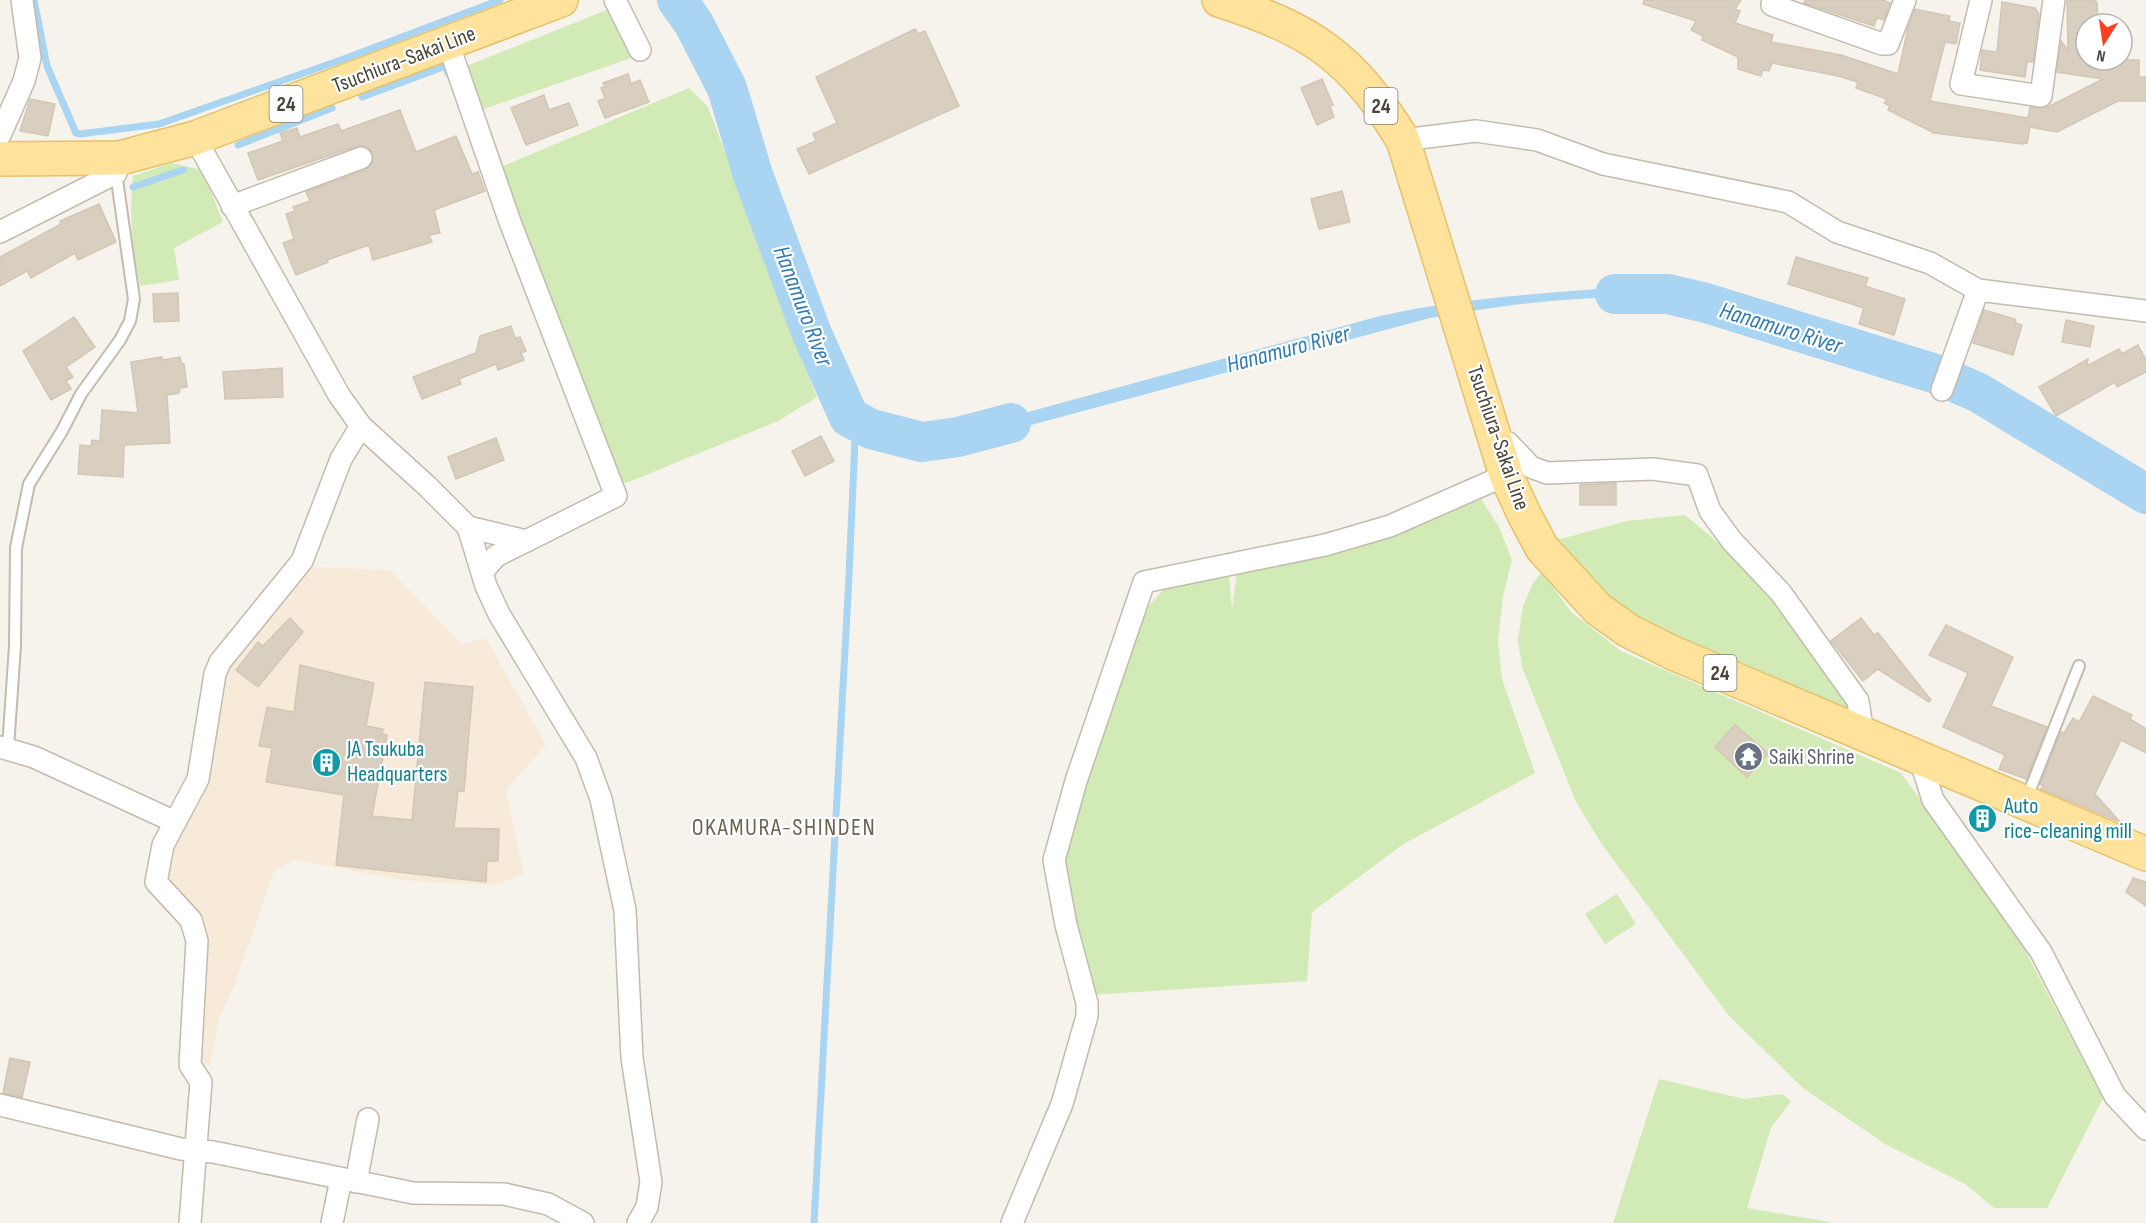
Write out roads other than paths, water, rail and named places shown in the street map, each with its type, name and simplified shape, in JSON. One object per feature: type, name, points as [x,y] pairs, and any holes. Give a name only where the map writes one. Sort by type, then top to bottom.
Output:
[{"type":"main road","name":"Tsuchiura-Sakai Line","points":[[0,159],[118,166],[561,0]]},
{"type":"main road","name":"Tsuchiura-Sakai Line","points":[[1219,0],[1295,30],[1341,60],[1378,100],[1402,140],[1502,461],[1542,548],[1598,609],[1629,631],[1674,653],[2146,854]]},
{"type":"street","points":[[0,135],[24,81],[30,58],[22,0]]},
{"type":"street","points":[[615,0],[640,50]]},
{"type":"street","points":[[1773,0],[1772,5],[1787,12],[1882,44],[1888,44],[1892,38],[1905,0]]},
{"type":"street","points":[[1981,0],[1961,84],[2041,96],[2054,0]]},
{"type":"street","points":[[448,44],[510,222],[616,496],[496,556],[482,572]]},
{"type":"street","points":[[1402,140],[1476,131],[1537,140],[1603,164],[1788,202],[1837,232],[1930,264],[1978,290],[2146,311]]},
{"type":"street","points":[[195,138],[339,395],[360,426],[468,527],[526,542]]},
{"type":"street","points":[[232,206],[361,158]]},
{"type":"street","points":[[0,232],[118,166]]},
{"type":"street","points":[[1942,390],[1978,290]]},
{"type":"street","points":[[190,1223],[201,1082],[190,1065],[197,941],[191,920],[156,882],[163,845],[173,821],[198,779],[215,674],[220,662],[302,561],[341,459],[360,426]]},
{"type":"street","points":[[1012,1223],[1062,1104],[1087,1016],[1054,860],[1076,781],[1144,582],[1335,542],[1390,526],[1502,461],[1508,443],[1531,467],[1547,473],[1653,469],[1697,475],[1710,511],[1732,541],[1781,592],[1858,701],[1863,734]]},
{"type":"street","points":[[468,527],[482,572],[499,614],[586,758],[601,800],[625,910],[632,1058],[651,1182],[647,1207],[638,1223]]},
{"type":"street","points":[[4,748],[173,821]]},
{"type":"street","points":[[1920,759],[1933,800],[2041,952],[2115,1096],[2146,1129]]},
{"type":"street","points":[[0,1105],[196,1152],[213,1152],[413,1193],[504,1194],[548,1204],[583,1223]]},
{"type":"street","points":[[332,1223],[349,1180],[368,1119]]},
{"type":"lane","points":[[4,748],[15,646],[16,548],[29,484],[62,431],[81,394],[120,340],[130,321],[134,299],[118,166]]},
{"type":"lane","points":[[2024,802],[2079,666]]},
{"type":"water","points":[[669,0],[686,0],[704,27],[733,84],[745,114],[729,120],[708,65]]},
{"type":"water","points":[[1626,287],[1669,287],[1670,300],[1612,298],[1550,301],[1430,318],[960,444],[958,431],[1380,316],[1472,300]]},
{"type":"waterway","points":[[34,0],[47,66],[76,133],[80,134],[159,124],[341,60],[500,0]]},
{"type":"waterway","name":"Hanamuro River","points":[[677,0],[694,24],[727,88],[753,175],[812,334],[849,417],[871,429],[922,442],[958,437],[1011,423]]},
{"type":"waterway","points":[[362,97],[446,66],[448,73]]},
{"type":"waterway","points":[[238,145],[332,108]]},
{"type":"waterway","points":[[133,187],[183,170]]},
{"type":"waterway","name":"Hanamuro River","points":[[1615,294],[1668,294],[1706,303],[1936,374],[1979,393],[2146,494]]},
{"type":"waterway","points":[[814,1223],[855,439],[849,417]]},
{"type":"place","name":"Saiki Shrine","points":[[1748,757]]},
{"type":"place","name":"JA Tsukuba Headquarters","points":[[326,762]]},
{"type":"place","name":"Auto rice-cleaning mill","points":[[1983,819]]},
{"type":"district","name":"OKAMURA-SHINDEN","points":[[784,827]]}]
